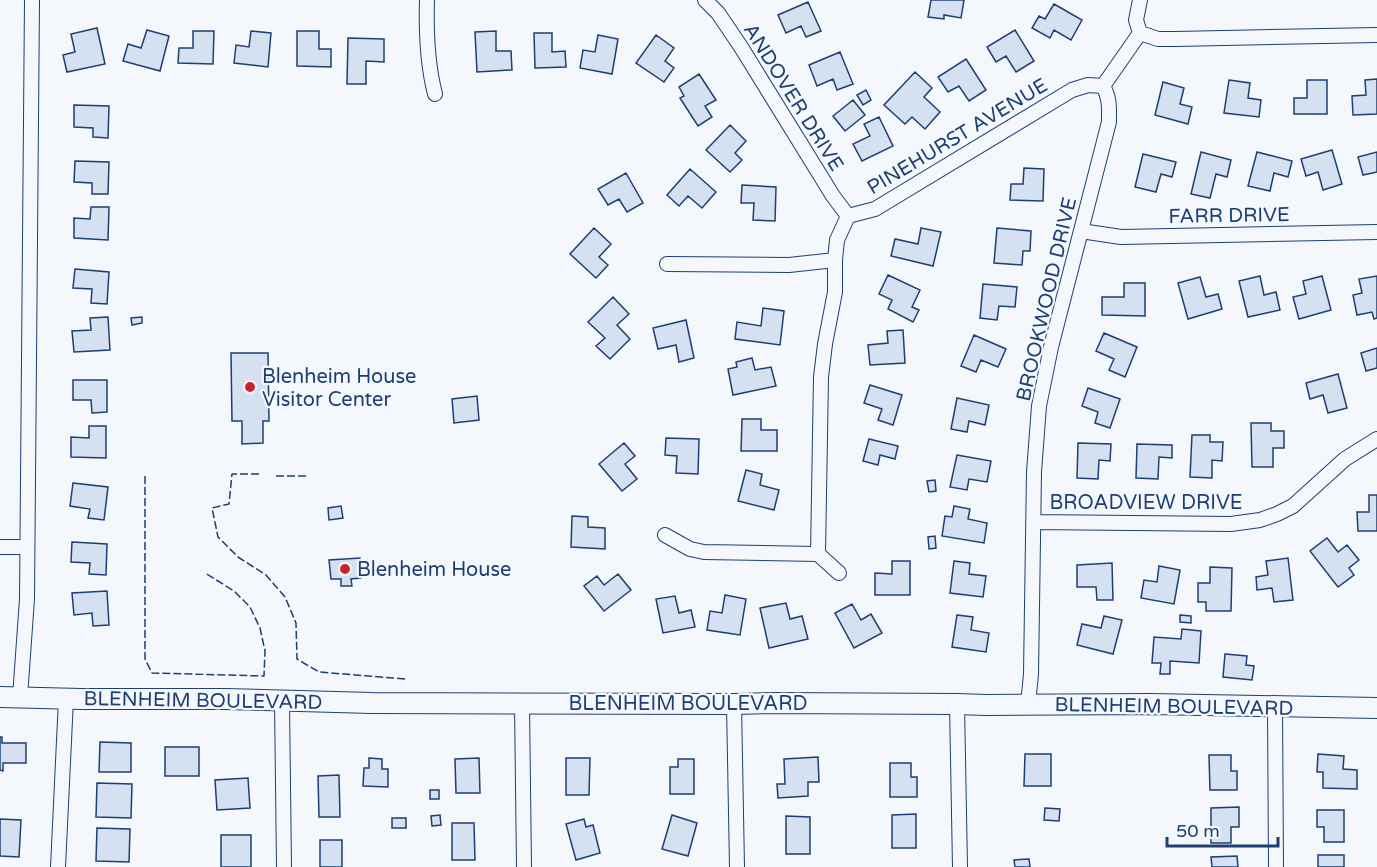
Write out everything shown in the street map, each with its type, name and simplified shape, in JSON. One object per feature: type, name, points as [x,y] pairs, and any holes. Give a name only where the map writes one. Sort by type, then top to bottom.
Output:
[{"type":"main road","name":"BLENHEIM BOULEVARD","points":[[0,697],[522,704],[775,703],[1377,708]]},
{"type":"street","points":[[20,697],[27,599],[32,0]]},
{"type":"street","points":[[427,0],[428,54],[435,94]]},
{"type":"street","name":"ANDOVER DRIVE","points":[[705,0],[718,13],[741,47],[833,196],[848,216]]},
{"type":"street","points":[[1140,0],[1136,20],[1140,33]]},
{"type":"street","points":[[1140,33],[1158,39],[1377,35]]},
{"type":"street","points":[[1102,86],[1140,33]]},
{"type":"street","name":"PINEHURST AVENUE","points":[[848,216],[874,209],[1072,90],[1088,85],[1102,86]]},
{"type":"street","name":"BROOKWOOD DRIVE","points":[[1028,705],[1031,674],[1034,472],[1039,406],[1051,347],[1109,122],[1110,102],[1102,86]]},
{"type":"street","points":[[818,554],[821,377],[834,292],[837,240],[848,216]]},
{"type":"street","name":"FARR DRIVE","points":[[1081,231],[1121,237],[1377,232]]},
{"type":"street","points":[[667,264],[789,265],[835,260]]},
{"type":"street","name":"BROADVIEW DRIVE","points":[[1033,522],[1231,524],[1260,520],[1293,506],[1345,459],[1377,439]]},
{"type":"street","points":[[665,535],[690,549],[704,552],[818,554],[839,573]]},
{"type":"street","points":[[0,547],[27,547]]},
{"type":"street","points":[[58,867],[66,699]]},
{"type":"street","points":[[282,701],[284,867]]},
{"type":"street","points":[[522,704],[524,867]]},
{"type":"street","points":[[734,704],[737,867]]},
{"type":"street","points":[[957,704],[960,867]]},
{"type":"street","points":[[1275,707],[1276,867]]},
{"type":"building","points":[[931,0],[964,0],[961,18],[944,15],[944,19],[928,17]]},
{"type":"building","points":[[808,2],[821,31],[806,37],[801,26],[786,33],[778,15]]},
{"type":"building","points":[[1054,4],[1082,20],[1071,40],[1054,30],[1050,38],[1032,28],[1039,16],[1045,19]]},
{"type":"building","points":[[97,28],[105,64],[67,72],[63,55],[75,52],[71,34]]},
{"type":"building","points":[[147,30],[169,36],[160,71],[123,61],[128,44],[141,48]]},
{"type":"building","points":[[1015,30],[1034,61],[1016,72],[1006,56],[996,62],[987,47]]},
{"type":"building","points":[[193,31],[214,31],[213,64],[178,63],[179,48],[193,48]]},
{"type":"building","points":[[251,31],[271,33],[268,67],[234,63],[236,45],[249,47]]},
{"type":"building","points":[[297,31],[319,31],[319,49],[331,49],[331,67],[297,66]]},
{"type":"building","points":[[496,31],[496,51],[511,51],[512,70],[477,72],[475,32]]},
{"type":"building","points":[[534,33],[552,33],[552,52],[565,51],[566,67],[535,68]]},
{"type":"building","points":[[598,35],[618,39],[612,74],[580,68],[583,50],[595,52]]},
{"type":"building","points":[[656,35],[674,48],[665,61],[674,68],[664,82],[636,63]]},
{"type":"building","points":[[348,38],[384,39],[384,62],[366,61],[366,84],[347,84]]},
{"type":"building","points":[[840,52],[853,84],[837,90],[833,79],[817,86],[809,65]]},
{"type":"building","points":[[966,59],[986,90],[969,101],[959,86],[948,92],[938,77]]},
{"type":"building","points":[[915,72],[932,88],[924,97],[940,112],[925,129],[912,117],[905,124],[884,105]]},
{"type":"building","points":[[699,74],[716,100],[705,106],[712,117],[698,126],[680,98],[684,96],[679,87]]},
{"type":"building","points":[[1377,79],[1377,114],[1353,115],[1352,96],[1366,95],[1365,80]]},
{"type":"building","points":[[1229,80],[1250,83],[1248,98],[1261,100],[1259,117],[1224,113]]},
{"type":"building","points":[[1307,80],[1327,80],[1327,114],[1294,114],[1294,98],[1307,98]]},
{"type":"building","points":[[1163,82],[1184,88],[1180,104],[1192,107],[1188,124],[1155,115]]},
{"type":"building","points":[[866,90],[871,100],[863,105],[857,95]]},
{"type":"building","points":[[853,100],[865,115],[845,131],[833,116]]},
{"type":"building","points":[[74,105],[109,106],[108,138],[93,137],[93,128],[74,127]]},
{"type":"building","points":[[879,117],[893,146],[862,161],[853,144],[870,136],[864,124]]},
{"type":"building","points":[[730,125],[746,141],[735,153],[742,160],[730,172],[706,150]]},
{"type":"building","points":[[1332,150],[1342,184],[1323,190],[1318,172],[1306,176],[1301,159]]},
{"type":"building","points":[[1201,152],[1231,160],[1227,177],[1216,174],[1210,198],[1191,194]]},
{"type":"building","points":[[1257,152],[1292,161],[1288,177],[1274,173],[1270,191],[1248,186]]},
{"type":"building","points":[[1377,152],[1377,172],[1363,175],[1358,157]]},
{"type":"building","points":[[1143,154],[1176,162],[1172,177],[1161,174],[1156,192],[1135,187]]},
{"type":"building","points":[[75,161],[109,162],[108,194],[92,194],[92,183],[74,182]]},
{"type":"building","points":[[1024,168],[1044,169],[1043,201],[1010,200],[1011,184],[1023,184]]},
{"type":"building","points":[[690,169],[716,192],[702,208],[688,196],[679,206],[667,195]]},
{"type":"building","points":[[626,173],[643,203],[627,212],[619,199],[608,205],[598,189]]},
{"type":"building","points":[[742,185],[776,187],[775,221],[753,220],[754,203],[741,203]]},
{"type":"building","points":[[91,207],[109,207],[108,240],[74,238],[74,218],[90,219]]},
{"type":"building","points":[[594,228],[611,244],[599,257],[608,265],[596,278],[570,254]]},
{"type":"building","points":[[921,228],[941,232],[933,266],[891,256],[895,239],[918,244]]},
{"type":"building","points":[[997,228],[1031,231],[1030,251],[1023,251],[1022,265],[994,263]]},
{"type":"building","points":[[75,269],[109,272],[107,304],[91,303],[92,289],[73,288]]},
{"type":"building","points":[[888,275],[920,290],[912,307],[919,310],[913,322],[888,309],[892,300],[879,294]]},
{"type":"building","points":[[1260,276],[1264,295],[1276,292],[1280,310],[1248,317],[1239,281]]},
{"type":"building","points":[[1322,276],[1331,310],[1299,319],[1293,297],[1306,294],[1303,281]]},
{"type":"building","points":[[1377,276],[1377,318],[1374,319],[1372,312],[1357,315],[1353,295],[1362,293],[1359,279]]},
{"type":"building","points":[[1200,277],[1206,297],[1218,294],[1222,309],[1188,319],[1178,283]]},
{"type":"building","points":[[1124,283],[1145,283],[1145,316],[1102,315],[1102,297],[1124,297]]},
{"type":"building","points":[[983,284],[1017,287],[1015,307],[999,306],[997,320],[980,318]]},
{"type":"building","points":[[613,297],[629,314],[617,325],[630,339],[610,359],[596,346],[605,338],[588,322]]},
{"type":"building","points":[[763,308],[784,311],[780,345],[735,339],[737,322],[761,326]]},
{"type":"building","points":[[108,317],[110,350],[74,352],[72,331],[91,330],[90,318]]},
{"type":"building","points":[[142,317],[142,323],[132,325],[131,318]]},
{"type":"building","points":[[686,320],[694,358],[679,362],[676,345],[658,349],[653,328]]},
{"type":"building","points":[[903,330],[905,363],[870,365],[868,345],[888,343],[887,331]]},
{"type":"building","points":[[1104,333],[1137,347],[1125,377],[1109,370],[1114,359],[1096,351]]},
{"type":"building","points":[[974,335],[1006,349],[998,367],[981,360],[976,372],[961,366]]},
{"type":"building","points":[[1377,348],[1377,368],[1366,371],[1361,353]]},
{"type":"building","name":"Blenheim House Visitor Center","points":[[231,353],[268,353],[269,421],[263,421],[263,443],[242,444],[242,421],[232,421]]},
{"type":"building","points":[[752,358],[755,370],[771,367],[776,386],[733,395],[728,369],[737,367],[736,362]]},
{"type":"building","points":[[1338,374],[1347,408],[1328,413],[1323,395],[1310,399],[1306,383]]},
{"type":"building","points":[[73,380],[107,380],[107,412],[92,413],[91,400],[73,400]]},
{"type":"building","points":[[870,385],[902,395],[893,425],[878,420],[882,409],[864,403]]},
{"type":"building","points":[[1088,388],[1120,399],[1110,428],[1095,423],[1098,412],[1082,406]]},
{"type":"building","points":[[477,396],[479,420],[454,423],[452,399]]},
{"type":"building","points":[[957,398],[989,405],[985,425],[969,421],[967,432],[951,429]]},
{"type":"building","points":[[742,419],[761,419],[761,430],[777,430],[777,451],[741,451]]},
{"type":"building","points":[[1251,423],[1271,423],[1271,431],[1284,431],[1284,448],[1273,448],[1273,467],[1252,467]]},
{"type":"building","points":[[89,426],[106,426],[106,458],[71,457],[71,437],[89,438]]},
{"type":"building","points":[[1192,435],[1210,435],[1210,442],[1223,442],[1222,461],[1212,460],[1212,478],[1190,477]]},
{"type":"building","points":[[666,438],[699,439],[698,474],[676,473],[677,456],[665,455]]},
{"type":"building","points":[[869,439],[898,446],[895,459],[880,455],[878,465],[863,461]]},
{"type":"building","points":[[624,443],[635,456],[625,464],[637,479],[622,491],[599,464]]},
{"type":"building","points":[[1078,443],[1111,444],[1110,461],[1099,460],[1098,479],[1077,478]]},
{"type":"building","points":[[1137,444],[1172,445],[1172,458],[1159,457],[1158,479],[1136,478]]},
{"type":"building","points":[[957,455],[991,461],[987,482],[969,479],[967,490],[950,487]]},
{"type":"building","points":[[746,470],[762,474],[760,485],[779,490],[774,510],[738,501]]},
{"type":"building","points":[[935,480],[936,491],[929,492],[927,481]]},
{"type":"building","points":[[73,483],[108,487],[104,520],[88,518],[90,509],[70,506]]},
{"type":"building","points":[[1369,495],[1377,495],[1377,531],[1358,531],[1357,512],[1369,512]]},
{"type":"building","points":[[341,506],[343,518],[329,520],[328,508]]},
{"type":"building","points":[[954,506],[970,509],[968,519],[987,523],[984,543],[942,536],[945,516],[952,517]]},
{"type":"building","points":[[572,516],[588,517],[588,527],[605,528],[605,549],[571,547]]},
{"type":"building","points":[[935,536],[936,548],[929,549],[928,537]]},
{"type":"building","points":[[1327,538],[1338,552],[1347,545],[1359,560],[1349,568],[1354,575],[1338,587],[1310,551]]},
{"type":"building","points":[[72,542],[107,544],[106,575],[89,574],[90,563],[71,562]]},
{"type":"building","name":"Blenheim House","points":[[360,558],[361,578],[351,579],[352,586],[341,586],[341,579],[331,579],[329,560]]},
{"type":"building","points":[[1288,558],[1293,600],[1274,602],[1272,588],[1257,590],[1256,577],[1268,575],[1266,561]]},
{"type":"building","points":[[892,561],[910,561],[910,595],[875,595],[875,573],[892,574]]},
{"type":"building","points":[[954,561],[970,563],[969,574],[986,576],[983,597],[950,593]]},
{"type":"building","points":[[1112,563],[1113,600],[1097,600],[1096,587],[1077,587],[1077,565]]},
{"type":"building","points":[[1159,566],[1180,570],[1174,604],[1141,598],[1144,580],[1157,582]]},
{"type":"building","points":[[1210,567],[1232,568],[1231,611],[1206,611],[1206,602],[1198,602],[1198,583],[1210,583]]},
{"type":"building","points":[[618,574],[631,590],[604,611],[584,586],[597,576],[604,585]]},
{"type":"building","points":[[107,591],[109,625],[93,626],[92,613],[74,615],[72,593]]},
{"type":"building","points":[[725,595],[746,599],[740,635],[707,630],[710,611],[722,613]]},
{"type":"building","points":[[675,596],[679,613],[691,610],[695,627],[663,633],[656,599]]},
{"type":"building","points":[[786,603],[790,619],[802,616],[808,639],[769,648],[760,608]]},
{"type":"building","points":[[852,604],[861,620],[871,614],[882,633],[854,648],[835,613]]},
{"type":"building","points":[[957,615],[973,617],[971,630],[989,633],[986,652],[952,647]]},
{"type":"building","points":[[1180,615],[1191,616],[1191,623],[1180,622]]},
{"type":"building","points":[[1104,616],[1122,620],[1113,654],[1077,645],[1082,624],[1101,628]]},
{"type":"building","points":[[1182,629],[1201,631],[1199,663],[1170,661],[1170,674],[1160,674],[1161,663],[1152,663],[1154,637],[1181,639]]},
{"type":"building","points":[[1225,654],[1247,656],[1246,665],[1254,666],[1252,680],[1223,677]]},
{"type":"building","points":[[0,737],[2,737],[2,743],[26,743],[26,763],[3,763],[3,771],[0,770]]},
{"type":"building","points":[[100,742],[131,743],[131,772],[99,772]]},
{"type":"building","points":[[165,747],[199,747],[199,776],[165,776]]},
{"type":"building","points":[[1025,754],[1051,754],[1051,786],[1024,786]]},
{"type":"building","points":[[1318,754],[1344,756],[1343,769],[1357,770],[1357,789],[1323,788],[1323,772],[1317,772]]},
{"type":"building","points":[[1209,755],[1231,755],[1231,771],[1237,771],[1237,790],[1210,790]]},
{"type":"building","points":[[818,757],[819,782],[808,782],[808,796],[778,798],[777,784],[785,784],[784,759]]},
{"type":"building","points":[[369,758],[382,759],[382,769],[388,769],[388,787],[363,786],[364,768],[369,768]]},
{"type":"building","points":[[479,758],[480,793],[456,793],[455,759]]},
{"type":"building","points":[[566,758],[590,758],[589,795],[566,795]]},
{"type":"building","points":[[678,759],[694,759],[694,794],[670,794],[670,767],[678,767]]},
{"type":"building","points":[[890,763],[911,763],[911,777],[917,777],[917,797],[890,797]]},
{"type":"building","points":[[339,775],[340,817],[319,817],[318,776]]},
{"type":"building","points":[[248,778],[250,808],[217,810],[215,780]]},
{"type":"building","points":[[97,783],[132,784],[131,818],[96,817]]},
{"type":"building","points":[[430,790],[439,790],[439,799],[430,799]]},
{"type":"building","points":[[1239,807],[1239,827],[1231,827],[1231,843],[1211,843],[1211,808]]},
{"type":"building","points":[[1045,808],[1060,809],[1059,821],[1044,820]]},
{"type":"building","points":[[1317,810],[1344,810],[1344,842],[1324,842],[1324,827],[1317,827]]},
{"type":"building","points":[[916,814],[916,848],[892,848],[892,815]]},
{"type":"building","points":[[440,815],[441,825],[432,826],[431,816]]},
{"type":"building","points":[[672,815],[697,823],[688,856],[662,849]]},
{"type":"building","points":[[786,816],[810,817],[810,854],[786,854]]},
{"type":"building","points":[[392,818],[406,818],[406,828],[392,828]]},
{"type":"building","points":[[0,819],[21,820],[19,857],[0,856]]},
{"type":"building","points":[[584,819],[586,827],[593,825],[600,853],[576,860],[566,824]]},
{"type":"building","points":[[452,823],[474,823],[475,860],[452,860]]},
{"type":"building","points":[[97,828],[130,829],[129,862],[96,861]]},
{"type":"building","points":[[221,835],[251,835],[251,867],[221,867]]},
{"type":"building","points":[[320,840],[342,840],[342,867],[320,867]]},
{"type":"building","points":[[1318,855],[1344,855],[1344,867],[1318,867]]},
{"type":"building","points":[[1237,856],[1238,867],[1212,867],[1211,857]]},
{"type":"building","points":[[1029,859],[1030,867],[1015,867],[1014,860]]},
{"type":"fence","points":[[259,474],[232,474],[229,504],[212,508],[218,537],[238,557],[266,575],[285,597],[296,623],[297,659],[319,672],[406,679]]},
{"type":"fence","points":[[145,476],[145,659],[152,673],[264,676],[265,651],[260,628],[250,607],[234,591],[205,573]]},
{"type":"fence","points":[[276,476],[307,476]]},
{"type":"place","name":"Blenheim House Visitor Center","points":[[250,387]]},
{"type":"place","name":"Blenheim House","points":[[345,569]]}]
